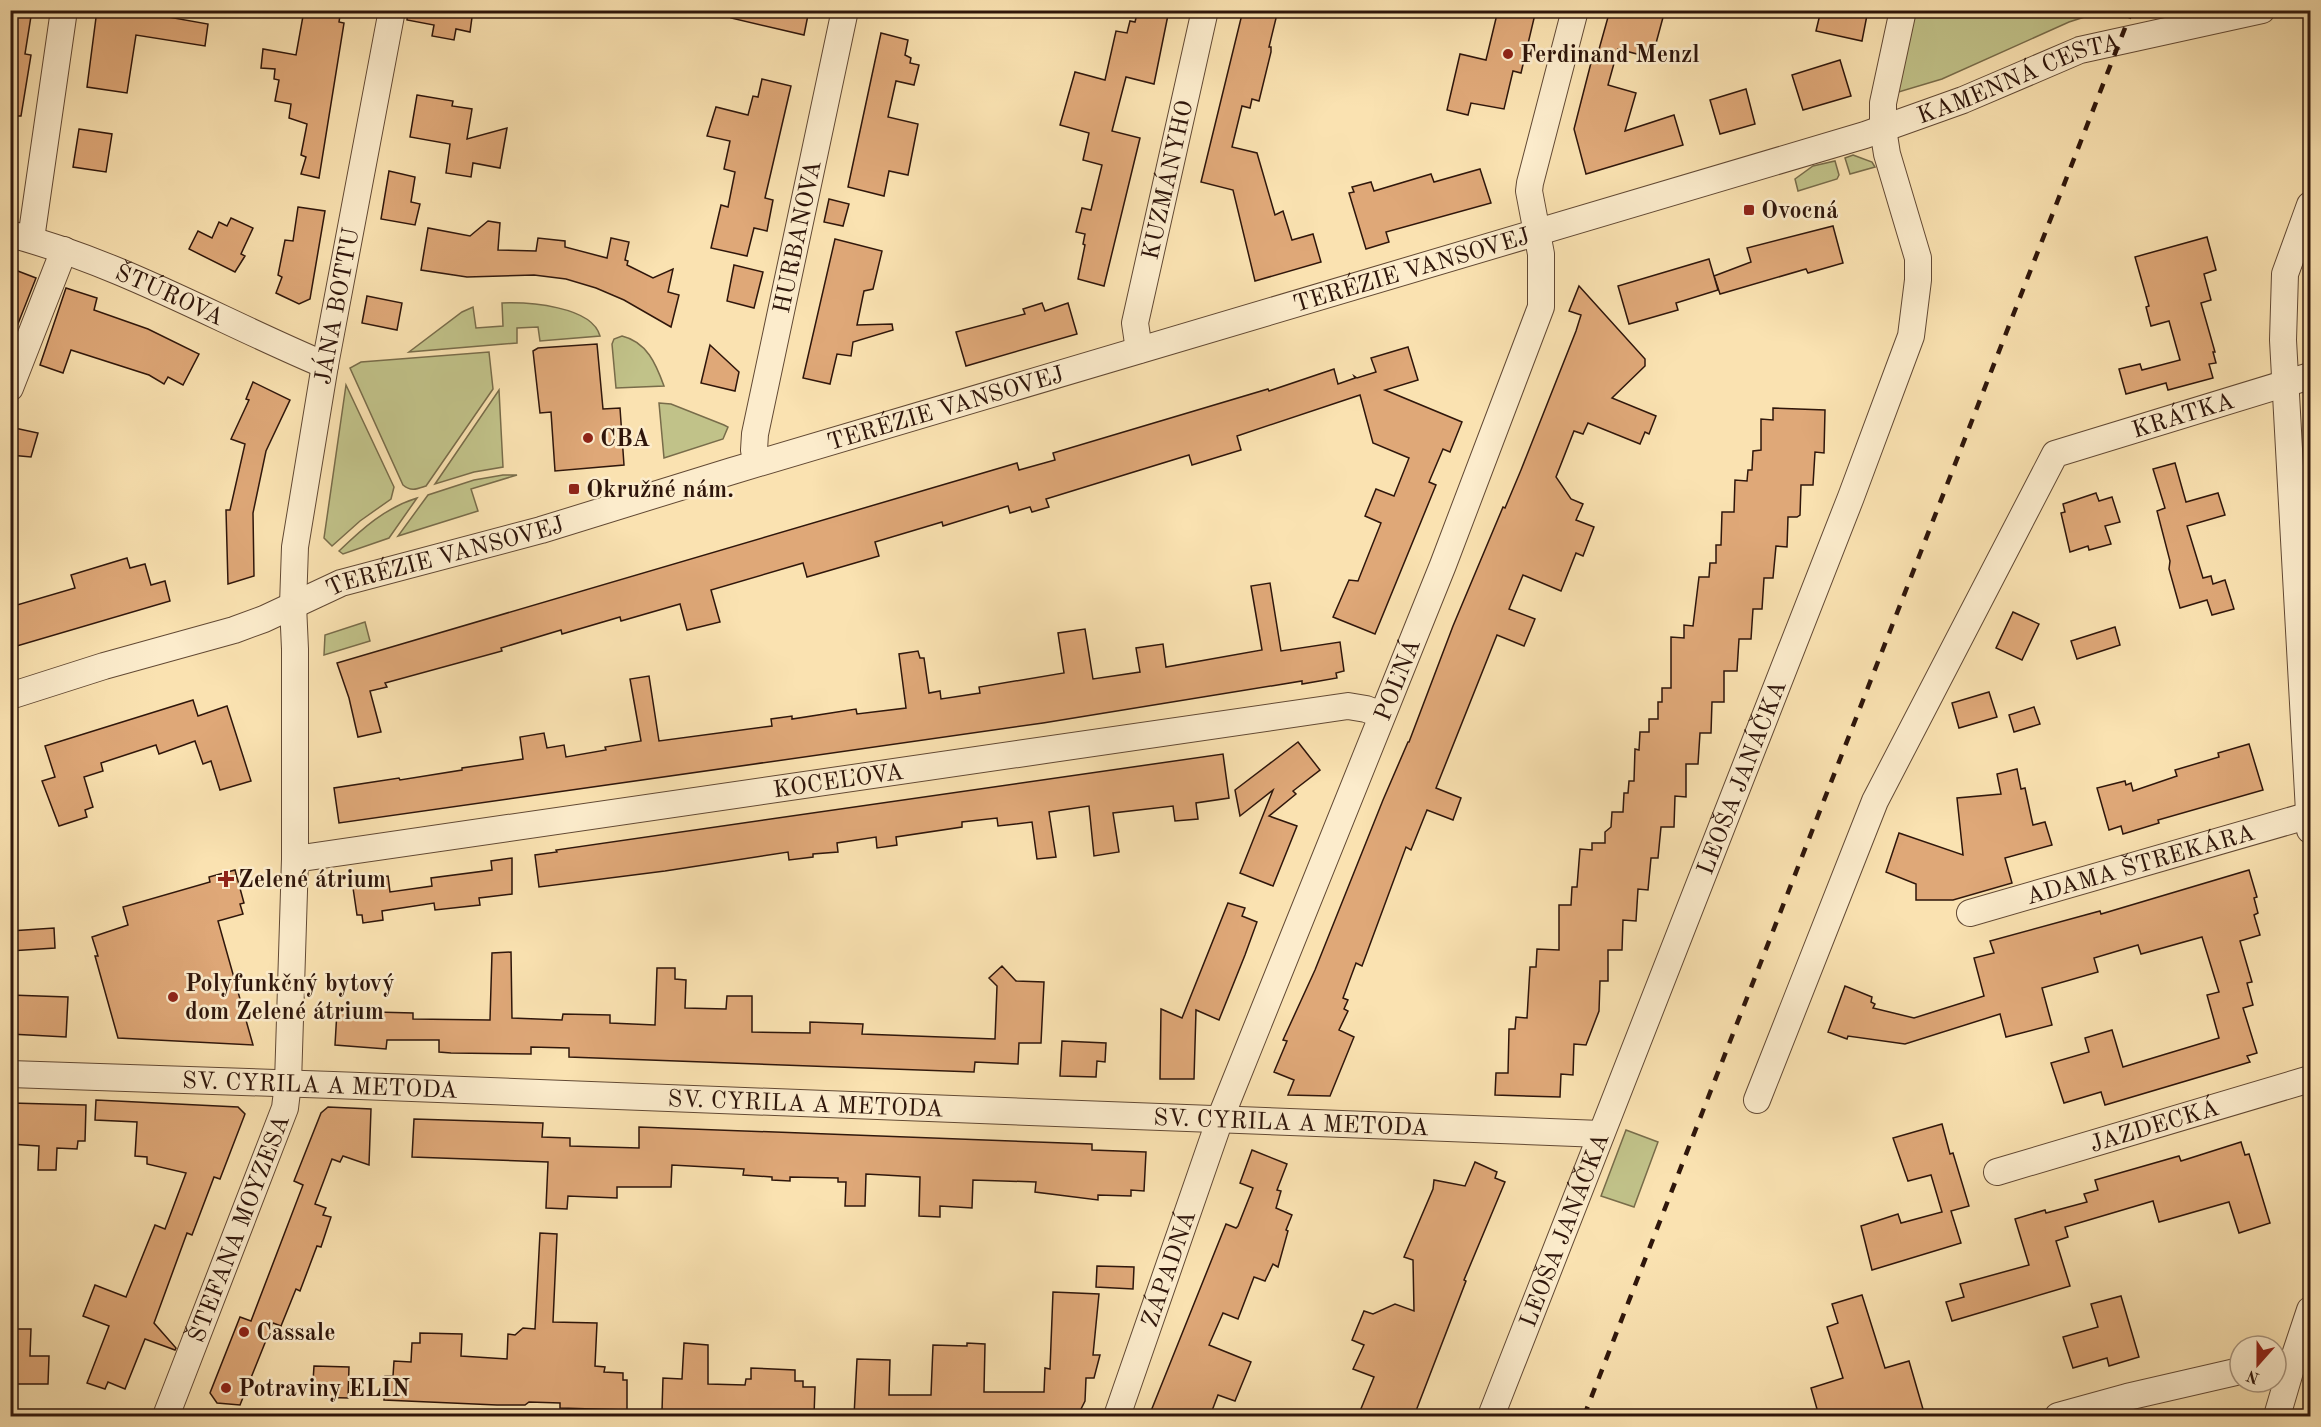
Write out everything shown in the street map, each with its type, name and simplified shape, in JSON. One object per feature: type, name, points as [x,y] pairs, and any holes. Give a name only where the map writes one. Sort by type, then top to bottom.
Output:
[{"type":"street","points":[[20,237],[64,10]]},
{"type":"street","name":"JÁNA BOTTU","points":[[293,605],[296,547],[325,365],[392,10]]},
{"type":"street","name":"HURBANOVA","points":[[757,464],[754,450],[755,434],[845,10]]},
{"type":"street","name":"KUZMÁNYHO","points":[[1139,350],[1135,323],[1205,10]]},
{"type":"street","points":[[1537,233],[1529,191],[1530,183],[1575,10]]},
{"type":"street","name":"LEOŠA JANÁČKA","points":[[1491,1416],[1851,497],[1911,336],[1918,280],[1918,258],[1887,154],[1883,129],[1883,102],[1903,10]]},
{"type":"street","name":"KAMENNÁ CESTA","points":[[1883,129],[1964,100],[2080,50],[2262,10]]},
{"type":"street","name":"TERÉZIE VANSOVEJ","points":[[10,696],[104,666],[234,630],[264,619],[341,583],[541,530],[1883,129]]},
{"type":"street","points":[[2310,205],[2285,274],[2283,340],[2310,820]]},
{"type":"street","name":"POĽNÁ","points":[[1220,1119],[1443,565],[1541,307],[1543,272],[1537,233]]},
{"type":"street","name":"ŠTÚROVA","points":[[20,237],[64,250],[173,294],[325,365]]},
{"type":"street","points":[[10,388],[64,250]]},
{"type":"street","name":"KRÁTKA","points":[[1757,1100],[1875,801],[2055,454],[2310,376]]},
{"type":"street","name":"ŠTEFANA MOYZESA","points":[[166,1416],[285,1108],[288,1083],[295,859],[293,605]]},
{"type":"street","name":"KOCEĽOVA","points":[[295,859],[1348,706],[1382,715]]},
{"type":"street","name":"ADAMA ŠTREKÁRA","points":[[1970,913],[2310,820]]},
{"type":"street","name":"SV. CYRILA A METODA","points":[[10,1074],[1601,1134]]},
{"type":"street","name":"JAZDECKÁ","points":[[1997,1172],[2310,1079]]},
{"type":"street","name":"ZÁPADNÁ","points":[[1117,1416],[1220,1119]]},
{"type":"street","points":[[2277,1416],[2293,1358],[2310,1310]]},
{"type":"street","points":[[2058,1416],[2127,1397],[2228,1374]]},
{"type":"green space","points":[[1911,11],[2125,11],[2124,14],[2112,16],[2097,13],[2069,22],[1942,79],[1892,94]]},
{"type":"green space","points":[[1853,155],[1872,162],[1875,167],[1850,174],[1845,158]]},
{"type":"green space","points":[[1835,161],[1839,175],[1837,179],[1798,191],[1795,179],[1813,166]]},
{"type":"green space","points":[[502,303],[542,305],[572,312],[595,326],[600,336],[540,341],[538,327],[517,328],[517,343],[409,352],[462,312],[473,307],[476,328],[503,326]]},
{"type":"green space","points":[[622,336],[638,343],[644,349],[654,362],[664,386],[616,388],[612,344],[614,339]]},
{"type":"green space","points":[[489,352],[493,389],[426,486],[409,489],[403,485],[350,368],[361,362]]},
{"type":"green space","points":[[346,385],[394,487],[391,499],[360,521],[332,546],[324,538]]},
{"type":"green space","points":[[499,390],[503,467],[474,472],[435,484]]},
{"type":"green space","points":[[659,403],[671,404],[728,427],[723,439],[664,458]]},
{"type":"green space","points":[[517,475],[471,489],[478,511],[398,536],[428,495],[474,480]]},
{"type":"green space","points":[[417,498],[389,538],[343,554],[339,551],[385,513]]},
{"type":"green space","points":[[365,622],[370,641],[324,655],[325,635]]},
{"type":"green space","points":[[1626,1130],[1658,1142],[1634,1207],[1601,1196]]},
{"type":"building","points":[[10,10],[32,10],[25,54],[31,55],[21,116],[10,116]]},
{"type":"building","points":[[97,10],[152,10],[151,14],[208,24],[205,46],[136,35],[127,93],[87,87]]},
{"type":"building","points":[[314,10],[341,10],[339,22],[344,23],[319,178],[301,174],[306,157],[301,155],[307,124],[289,118],[291,104],[275,101],[279,80],[274,79],[275,69],[261,68],[263,49],[296,55],[303,16],[312,17]]},
{"type":"building","points":[[408,10],[473,10],[470,32],[456,29],[454,40],[432,36],[434,25],[407,20]]},
{"type":"building","points":[[732,10],[809,10],[804,35],[731,18]]},
{"type":"building","points":[[1138,10],[1168,15],[1154,84],[1126,77],[1112,131],[1140,138],[1104,286],[1078,279],[1085,234],[1076,232],[1082,208],[1091,210],[1102,165],[1083,160],[1089,133],[1060,125],[1075,72],[1105,80],[1116,31],[1127,33],[1130,21],[1135,22]]},
{"type":"building","points":[[1243,10],[1278,10],[1259,101],[1252,99],[1250,108],[1242,106],[1232,147],[1257,153],[1275,215],[1283,211],[1292,240],[1313,234],[1321,262],[1255,281],[1233,190],[1201,182]]},
{"type":"building","points":[[1498,10],[1536,10],[1521,73],[1513,71],[1504,109],[1471,103],[1468,115],[1447,110],[1460,54],[1486,60]]},
{"type":"building","points":[[1610,10],[1665,10],[1652,58],[1618,49],[1608,85],[1636,93],[1625,131],[1674,115],[1683,145],[1586,174],[1574,129],[1592,59],[1596,60]]},
{"type":"building","points":[[1821,10],[1868,10],[1862,41],[1816,31]]},
{"type":"building","points":[[881,33],[908,40],[905,55],[911,58],[910,63],[919,65],[914,85],[896,81],[888,117],[918,124],[908,175],[889,171],[884,196],[848,187]]},
{"type":"building","points":[[1840,60],[1851,96],[1803,110],[1792,75]]},
{"type":"building","points":[[762,79],[791,86],[765,198],[773,200],[767,231],[754,228],[747,256],[711,248],[721,205],[728,207],[735,172],[724,169],[730,141],[707,136],[716,107],[748,115],[753,96],[758,97]]},
{"type":"building","points":[[1746,89],[1755,124],[1720,134],[1710,100]]},
{"type":"building","points":[[417,95],[453,101],[452,106],[472,109],[467,139],[507,128],[500,168],[473,163],[471,177],[446,173],[450,144],[410,137]]},
{"type":"building","points":[[79,129],[112,134],[106,172],[73,167]]},
{"type":"building","points":[[1480,169],[1491,203],[1386,232],[1389,242],[1366,249],[1349,193],[1354,192],[1352,187],[1371,182],[1374,191],[1431,174],[1434,182]]},
{"type":"building","points":[[389,171],[415,177],[411,202],[420,204],[415,225],[381,219]]},
{"type":"building","points":[[829,199],[849,204],[843,226],[824,222]]},
{"type":"building","points":[[298,207],[325,211],[310,299],[299,304],[276,293],[282,277],[278,275],[285,240],[293,241]]},
{"type":"building","points":[[231,218],[253,228],[241,254],[245,256],[235,272],[189,249],[198,231],[212,238],[219,222],[227,226]]},
{"type":"building","points":[[488,221],[500,223],[498,250],[536,251],[538,238],[565,241],[565,247],[607,258],[611,238],[629,242],[625,260],[628,261],[627,265],[653,278],[673,269],[668,292],[679,295],[671,327],[624,300],[566,279],[534,275],[467,277],[421,270],[428,228],[470,236]]},
{"type":"building","points":[[1833,226],[1843,263],[1808,273],[1806,269],[1720,294],[1714,276],[1751,262],[1747,248]]},
{"type":"building","points":[[2207,237],[2216,270],[2204,274],[2211,300],[2201,303],[2215,352],[2213,352],[2216,363],[2209,364],[2213,378],[2168,390],[2166,383],[2126,394],[2119,369],[2140,364],[2142,370],[2180,360],[2169,321],[2151,326],[2146,307],[2149,306],[2135,257]]},
{"type":"building","points":[[835,239],[882,251],[873,289],[864,291],[857,325],[892,324],[893,330],[853,342],[851,356],[837,354],[830,384],[803,378]]},
{"type":"building","points":[[1709,259],[1718,290],[1676,303],[1678,310],[1629,324],[1618,286]]},
{"type":"building","points":[[734,265],[763,272],[754,308],[727,301]]},
{"type":"building","points":[[10,268],[36,278],[12,339],[10,338]]},
{"type":"building","points":[[1579,286],[1645,359],[1645,366],[1612,398],[1656,416],[1649,434],[1645,432],[1640,444],[1588,423],[1583,434],[1574,431],[1556,477],[1571,499],[1583,504],[1576,520],[1594,527],[1583,556],[1576,553],[1561,591],[1523,575],[1509,609],[1535,619],[1524,646],[1497,635],[1436,788],[1461,798],[1453,820],[1427,810],[1411,850],[1406,847],[1362,966],[1356,963],[1343,998],[1348,1000],[1344,1009],[1348,1011],[1339,1030],[1354,1037],[1330,1096],[1288,1095],[1294,1080],[1274,1072],[1287,1041],[1283,1040],[1315,970],[1383,800],[1409,742],[1453,626],[1521,470],[1576,331],[1581,315],[1569,311]]},
{"type":"building","points":[[66,288],[97,298],[94,310],[148,329],[199,354],[183,385],[168,377],[164,384],[149,375],[71,350],[63,373],[40,365]]},
{"type":"building","points":[[367,296],[402,303],[397,330],[362,323]]},
{"type":"building","points":[[1042,303],[1045,311],[1068,303],[1077,334],[966,366],[956,332],[1025,314],[1023,309]]},
{"type":"building","points":[[597,344],[603,409],[620,408],[624,465],[555,471],[551,412],[540,413],[533,351],[538,348]]},
{"type":"building","points":[[710,345],[739,372],[735,391],[701,383]]},
{"type":"building","points":[[1408,347],[1418,380],[1385,390],[1462,422],[1450,452],[1443,449],[1429,482],[1436,485],[1375,634],[1333,617],[1349,580],[1358,581],[1381,523],[1365,516],[1376,489],[1394,496],[1409,458],[1373,443],[1360,395],[1237,436],[1241,450],[1192,465],[1189,455],[1046,499],[1049,507],[1032,512],[1030,507],[1010,513],[1008,506],[943,526],[942,522],[875,542],[879,556],[807,577],[803,563],[711,590],[720,622],[687,630],[680,604],[621,621],[620,617],[562,634],[561,630],[501,648],[502,651],[385,683],[387,687],[370,691],[381,732],[358,737],[349,698],[337,663],[1017,463],[1019,470],[1055,460],[1053,453],[1268,389],[1269,391],[1334,369],[1338,384],[1355,378],[1354,376],[1357,378],[1376,372],[1371,358]]},
{"type":"building","points":[[253,382],[290,400],[266,451],[253,513],[254,576],[228,584],[226,510],[230,510],[245,444],[231,439],[249,400],[246,399]]},
{"type":"building","points":[[1773,408],[1825,410],[1824,453],[1815,452],[1813,485],[1801,485],[1800,515],[1788,517],[1787,547],[1776,546],[1773,578],[1764,578],[1762,609],[1753,609],[1751,639],[1739,639],[1737,671],[1724,671],[1724,702],[1712,702],[1711,733],[1700,733],[1698,764],[1686,764],[1686,797],[1675,796],[1674,827],[1661,827],[1658,858],[1651,858],[1648,890],[1638,889],[1636,921],[1623,920],[1622,950],[1608,950],[1608,981],[1600,981],[1599,1011],[1586,1045],[1574,1044],[1573,1075],[1561,1074],[1560,1097],[1495,1095],[1496,1073],[1508,1073],[1509,1029],[1515,1029],[1516,1017],[1527,1018],[1530,967],[1536,967],[1537,949],[1559,950],[1559,905],[1571,905],[1572,887],[1577,887],[1580,849],[1592,850],[1592,843],[1605,843],[1605,832],[1611,827],[1612,812],[1623,812],[1624,793],[1628,793],[1629,781],[1634,781],[1635,749],[1639,750],[1640,732],[1649,732],[1649,719],[1658,719],[1658,702],[1662,702],[1662,688],[1671,688],[1671,637],[1684,638],[1684,625],[1693,626],[1699,577],[1709,577],[1710,563],[1716,563],[1716,545],[1721,545],[1722,512],[1734,512],[1735,480],[1747,481],[1748,470],[1752,470],[1753,451],[1761,450],[1761,419],[1773,420]]},
{"type":"building","points":[[10,427],[38,433],[31,457],[10,455]]},
{"type":"building","points":[[2175,463],[2186,502],[2218,493],[2225,515],[2187,526],[2203,578],[2211,576],[2213,584],[2225,580],[2234,609],[2212,615],[2207,600],[2180,608],[2157,511],[2165,508],[2153,469]]},
{"type":"building","points":[[2096,493],[2099,501],[2112,497],[2120,522],[2105,526],[2111,544],[2089,550],[2088,546],[2070,552],[2061,513],[2065,512],[2063,504]]},
{"type":"building","points":[[127,558],[130,568],[145,564],[151,585],[165,581],[170,601],[10,648],[10,607],[75,588],[71,575]]},
{"type":"building","points":[[1270,583],[1281,651],[1340,642],[1344,671],[1336,673],[1337,678],[1302,684],[1302,681],[1043,723],[339,823],[334,788],[399,778],[400,780],[523,759],[520,737],[544,733],[547,748],[564,745],[566,757],[641,741],[630,679],[649,676],[659,741],[772,726],[771,719],[792,716],[792,719],[856,709],[857,714],[906,708],[899,654],[918,651],[920,658],[924,658],[929,693],[940,691],[941,699],[980,693],[979,687],[1064,673],[1058,633],[1085,629],[1093,679],[1140,672],[1136,648],[1163,644],[1166,667],[1262,650],[1251,586]]},
{"type":"building","points":[[2013,612],[2039,624],[2022,660],[1996,648]]},
{"type":"building","points":[[2115,627],[2120,645],[2077,659],[2071,641]]},
{"type":"building","points":[[1989,692],[1997,717],[1959,728],[1952,703]]},
{"type":"building","points":[[193,700],[198,716],[227,706],[251,781],[220,790],[211,761],[203,764],[195,741],[159,754],[156,745],[101,763],[103,771],[84,777],[93,807],[85,810],[87,817],[59,826],[42,781],[55,777],[45,746]]},
{"type":"building","points":[[2034,707],[2040,724],[2014,732],[2009,715]]},
{"type":"building","points":[[1298,742],[1320,770],[1293,791],[1296,794],[1269,816],[1297,826],[1273,886],[1240,873],[1273,790],[1240,816],[1235,790]]},
{"type":"building","points":[[2249,744],[2263,790],[2158,820],[2159,823],[2123,834],[2121,826],[2109,830],[2097,788],[2125,781],[2126,785],[2131,783],[2133,791],[2177,776],[2175,770],[2219,757],[2218,753]]},
{"type":"building","points":[[1223,754],[1229,798],[1196,803],[1198,819],[1175,821],[1173,806],[1113,813],[1119,852],[1094,856],[1089,806],[1049,812],[1056,857],[1037,859],[1032,822],[998,826],[997,818],[962,822],[962,827],[896,837],[897,845],[877,848],[876,837],[837,843],[838,852],[813,854],[813,857],[789,860],[788,852],[539,887],[535,855],[557,852],[556,850]]},
{"type":"building","points":[[2017,769],[2021,789],[2025,788],[2033,825],[2045,822],[2052,845],[2005,858],[2012,883],[1953,900],[1916,900],[1916,884],[1886,872],[1899,833],[1963,855],[1957,798],[2001,794],[1997,774]]},
{"type":"building","points":[[512,858],[512,894],[479,898],[480,905],[435,910],[434,903],[382,911],[383,920],[363,923],[362,915],[357,915],[352,881],[388,876],[390,892],[432,886],[431,878],[492,870],[491,861]]},
{"type":"building","name":"Polyfunkčný bytový dom Zelené átrium","points":[[235,870],[244,903],[240,904],[243,914],[218,921],[253,1045],[118,1038],[95,956],[98,956],[92,937],[128,925],[123,907],[210,882],[209,877]]},
{"type":"building","points":[[2249,870],[2257,897],[2254,898],[2258,913],[2254,915],[2260,935],[2240,941],[2252,982],[2247,983],[2253,1005],[2243,1008],[2257,1053],[2247,1056],[2250,1062],[2105,1105],[2101,1092],[2064,1103],[2051,1063],[2089,1052],[2085,1038],[2112,1030],[2123,1067],[2219,1038],[2207,995],[2219,992],[2202,937],[2141,954],[2138,945],[2094,958],[2098,972],[2042,988],[2052,1025],[2006,1037],[2000,1014],[1905,1044],[1848,1036],[1847,1039],[1828,1032],[1845,986],[1872,997],[1871,1002],[1875,1004],[1873,1008],[1914,1018],[1984,996],[1974,958],[1994,953],[1990,941],[2100,911],[2101,914]]},
{"type":"building","points":[[1228,903],[1245,908],[1242,916],[1257,922],[1245,955],[1219,1020],[1196,1010],[1194,1079],[1160,1079],[1161,1009],[1182,1018]]},
{"type":"building","points":[[54,928],[55,948],[10,951],[10,931]]},
{"type":"building","points":[[511,952],[512,1018],[562,1020],[563,1014],[610,1015],[610,1023],[655,1025],[657,968],[675,968],[675,979],[686,980],[685,1008],[726,1009],[727,996],[752,996],[752,1032],[810,1033],[810,1022],[863,1024],[862,1034],[995,1039],[997,986],[989,978],[1002,966],[1016,981],[1044,982],[1041,1043],[1019,1043],[1018,1064],[975,1062],[974,1072],[569,1057],[569,1048],[531,1047],[531,1054],[451,1053],[439,1052],[439,1040],[387,1040],[386,1049],[335,1045],[337,1011],[413,1013],[413,1019],[490,1020],[492,953]]},
{"type":"building","points":[[10,995],[68,997],[66,1037],[10,1034]]},
{"type":"building","points":[[1062,1041],[1106,1043],[1105,1062],[1097,1061],[1096,1077],[1060,1076]]},
{"type":"building","points":[[96,1100],[238,1107],[245,1114],[220,1179],[214,1177],[192,1235],[187,1233],[154,1323],[176,1348],[175,1350],[145,1339],[125,1389],[108,1382],[105,1389],[87,1383],[109,1326],[83,1316],[95,1285],[126,1297],[155,1225],[165,1229],[186,1173],[147,1164],[147,1157],[135,1156],[137,1122],[95,1120]]},
{"type":"building","points":[[11,1103],[86,1105],[85,1141],[78,1141],[77,1149],[57,1148],[56,1170],[38,1170],[39,1146],[10,1144]]},
{"type":"building","points":[[328,1107],[371,1109],[369,1165],[343,1156],[340,1162],[332,1159],[315,1204],[326,1208],[323,1215],[331,1217],[321,1247],[317,1246],[300,1291],[296,1289],[281,1326],[273,1323],[240,1405],[217,1403],[210,1393],[240,1317],[251,1321],[303,1185],[294,1181],[321,1113]]},
{"type":"building","points":[[414,1119],[543,1123],[542,1137],[570,1138],[570,1146],[639,1148],[639,1127],[1092,1144],[1092,1150],[1146,1152],[1144,1191],[1131,1190],[1131,1196],[1098,1195],[1098,1200],[1035,1192],[1036,1182],[973,1180],[972,1208],[940,1206],[940,1217],[919,1216],[920,1177],[866,1174],[865,1206],[845,1206],[846,1182],[838,1182],[838,1178],[790,1177],[790,1181],[772,1180],[772,1177],[743,1175],[744,1169],[672,1165],[671,1187],[617,1187],[617,1198],[568,1196],[567,1209],[546,1208],[548,1162],[412,1157]]},
{"type":"building","points":[[1942,1124],[1969,1206],[1951,1211],[1961,1243],[1872,1270],[1861,1226],[1898,1214],[1901,1223],[1942,1212],[1931,1175],[1908,1181],[1893,1138]]},
{"type":"building","points":[[2241,1142],[2245,1155],[2249,1154],[2270,1223],[2239,1233],[2229,1202],[2159,1222],[2153,1201],[2065,1227],[2068,1237],[2056,1241],[2070,1286],[1952,1321],[1946,1302],[1964,1297],[1960,1284],[2029,1265],[2015,1219],[2045,1210],[2046,1213],[2087,1202],[2084,1194],[2098,1190],[2095,1180],[2179,1156],[2181,1161]]},
{"type":"building","points":[[1252,1150],[1287,1164],[1277,1190],[1281,1191],[1276,1208],[1292,1215],[1286,1230],[1288,1231],[1278,1267],[1273,1264],[1265,1281],[1254,1277],[1238,1319],[1223,1313],[1209,1345],[1251,1362],[1235,1401],[1218,1395],[1210,1416],[1149,1416],[1226,1224],[1236,1228],[1238,1226],[1253,1188],[1240,1183]]},
{"type":"building","points":[[1475,1162],[1497,1172],[1495,1178],[1505,1182],[1464,1280],[1466,1281],[1414,1416],[1358,1416],[1374,1377],[1353,1369],[1364,1345],[1352,1340],[1364,1311],[1373,1314],[1395,1304],[1414,1311],[1413,1260],[1404,1257],[1433,1189],[1434,1180],[1465,1186]]},
{"type":"building","points":[[540,1233],[557,1234],[553,1322],[597,1323],[595,1366],[605,1367],[604,1372],[623,1373],[623,1380],[627,1380],[627,1410],[560,1408],[560,1403],[529,1402],[525,1405],[497,1405],[384,1400],[385,1376],[393,1376],[394,1361],[411,1362],[412,1343],[420,1343],[420,1333],[462,1334],[461,1356],[507,1359],[508,1334],[515,1335],[523,1328],[535,1329]]},
{"type":"building","points":[[1097,1266],[1134,1267],[1133,1289],[1096,1287]]},
{"type":"building","points":[[1053,1292],[1099,1294],[1093,1355],[1100,1355],[1094,1378],[1086,1378],[1085,1401],[1080,1411],[1056,1410],[1056,1416],[854,1416],[857,1359],[890,1360],[889,1395],[931,1395],[933,1345],[985,1344],[984,1392],[1044,1392],[1045,1368],[1050,1369]]},
{"type":"building","points":[[1862,1295],[1885,1368],[1909,1361],[1925,1416],[1819,1416],[1811,1388],[1843,1378],[1827,1327],[1838,1323],[1832,1304]]},
{"type":"building","points":[[2121,1296],[2139,1357],[2109,1366],[2107,1358],[2073,1368],[2063,1337],[2098,1327],[2091,1304]]},
{"type":"building","points":[[10,1329],[31,1329],[30,1356],[49,1356],[48,1384],[10,1384]]},
{"type":"building","points":[[684,1343],[708,1345],[708,1384],[745,1385],[746,1379],[751,1379],[751,1368],[795,1370],[795,1381],[803,1381],[803,1387],[815,1387],[814,1416],[662,1411],[663,1378],[682,1379]]},
{"type":"building","points":[[314,1366],[349,1367],[348,1398],[312,1397]]},
{"type":"railway","points":[[1584,1416],[2132,10]]},
{"type":"place","name":"Ferdinand Menzl","points":[[1508,54]]},
{"type":"place","name":"Ovocná","points":[[1749,210]]},
{"type":"place","name":"CBA","points":[[588,438]]},
{"type":"place","name":"Okružné nám.","points":[[574,489]]},
{"type":"place","name":"Zelené átrium","points":[[226,879]]},
{"type":"place","name":"Polyfunkčný bytový dom Zelené átrium","points":[[173,997]]},
{"type":"place","name":"Cassale","points":[[244,1332]]},
{"type":"place","name":"Potraviny ELIN","points":[[226,1388]]}]
